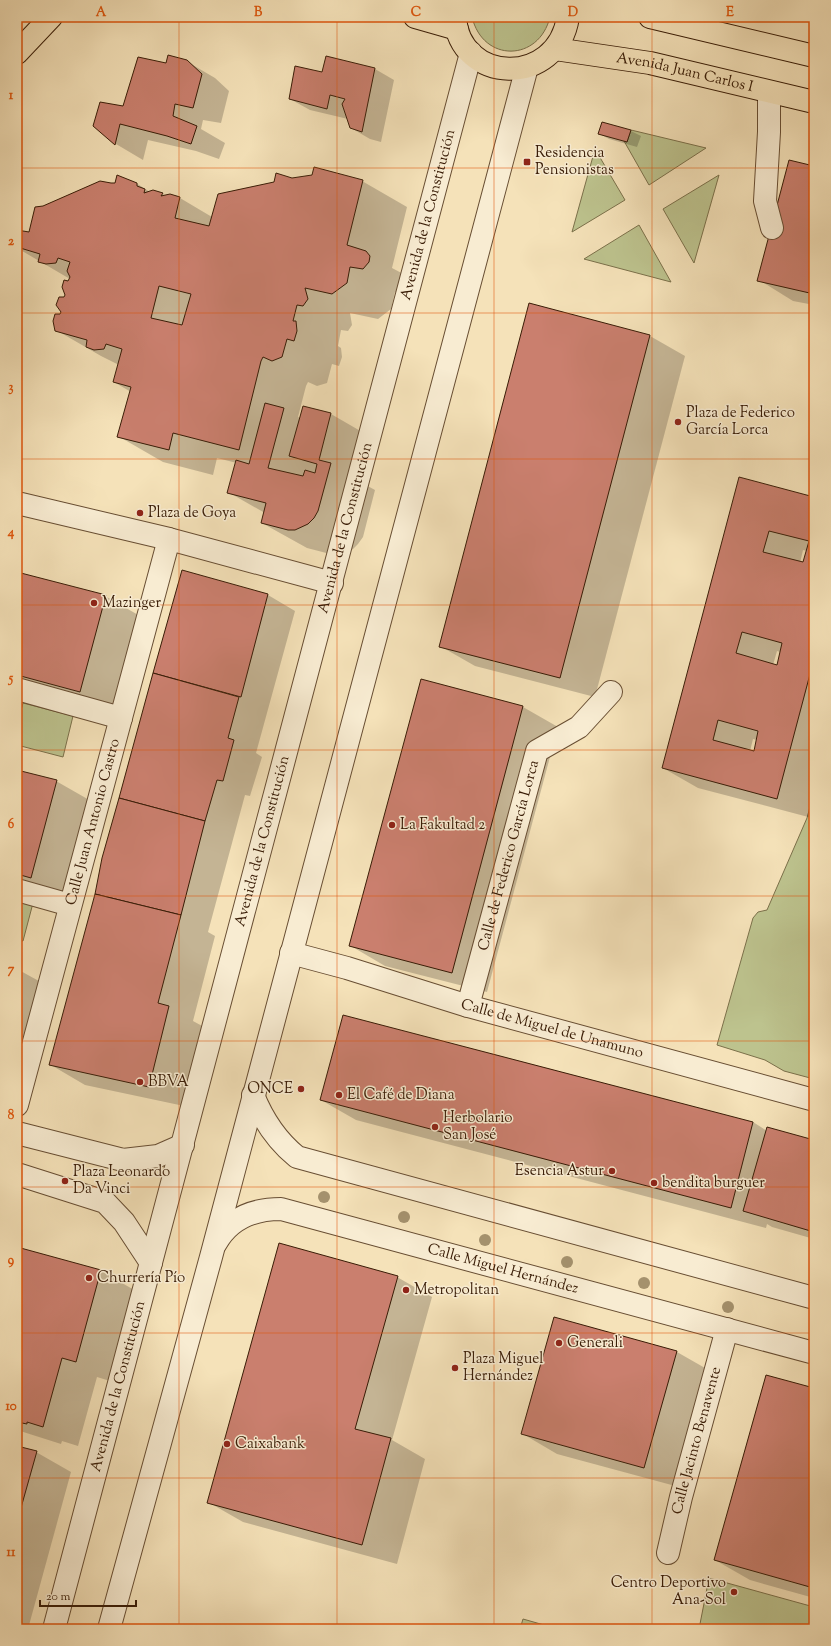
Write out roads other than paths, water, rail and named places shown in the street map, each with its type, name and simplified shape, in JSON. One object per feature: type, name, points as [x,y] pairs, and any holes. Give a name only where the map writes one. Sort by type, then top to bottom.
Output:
[{"type":"main road","points":[[17,53],[51,17]]},
{"type":"main road","points":[[415,17],[456,23],[463,42],[471,53],[485,63],[501,69],[518,69],[527,67],[545,58],[555,49],[564,34],[568,17]]},
{"type":"main road","points":[[650,17],[708,23],[814,56]]},
{"type":"main road","name":"Avenida Juan Carlos I","points":[[555,49],[650,63],[814,102]]},
{"type":"street","name":"Avenida de la Constitución","points":[[54,1629],[471,53]]},
{"type":"street","points":[[109,1629],[211,1257],[527,67]]},
{"type":"street","points":[[769,92],[769,132],[765,201],[772,228]]},
{"type":"street","points":[[17,503],[169,539],[332,582]]},
{"type":"street","name":"Calle Juan Antonio Castro","points":[[17,1105],[169,539]]},
{"type":"street","points":[[17,689],[120,718]]},
{"type":"street","name":"Calle de Federico García Lorca","points":[[468,1006],[537,751],[579,727],[611,692]]},
{"type":"street","points":[[17,890],[70,905]]},
{"type":"street","name":"Calle de Miguel de Unamuno","points":[[291,953],[347,968],[468,1006],[814,1100]]},
{"type":"street","points":[[253,1095],[261,1115],[271,1131],[279,1141],[297,1157],[814,1298]]},
{"type":"street","points":[[17,1134],[123,1160],[158,1156],[183,1144]]},
{"type":"street","points":[[17,1174],[105,1202],[124,1222],[151,1263]]},
{"type":"street","name":"Calle Miguel Hernández","points":[[211,1257],[217,1241],[227,1228],[240,1218],[260,1210],[281,1209],[814,1352]]},
{"type":"street","name":"Calle Jacinto Benavente","points":[[668,1553],[681,1497],[727,1329]]},
{"type":"place","name":"Residencia Pensionistas","points":[[527,162]]},
{"type":"place","name":"Plaza de Federico García Lorca","points":[[678,422]]},
{"type":"place","name":"Plaza de Goya","points":[[140,513]]},
{"type":"place","name":"Mazinger","points":[[94,603]]},
{"type":"place","name":"La Fakultad 2","points":[[392,825]]},
{"type":"place","name":"BBVA","points":[[140,1082]]},
{"type":"place","name":"ONCE","points":[[301,1089]]},
{"type":"place","name":"El Café de Diana","points":[[339,1095]]},
{"type":"place","name":"Herbolario San José","points":[[435,1127]]},
{"type":"place","name":"Esencia Astur","points":[[612,1171]]},
{"type":"place","name":"Plaza Leonardo Da Vinci","points":[[65,1181]]},
{"type":"place","name":"bendita burguer","points":[[654,1183]]},
{"type":"place","name":"Churrería Pío","points":[[89,1278]]},
{"type":"place","name":"Metropolitan","points":[[406,1290]]},
{"type":"place","name":"Generali","points":[[559,1343]]},
{"type":"place","name":"Plaza Miguel Hernández","points":[[455,1368]]},
{"type":"place","name":"Caixabank","points":[[227,1444]]},
{"type":"place","name":"Centro Deportivo Ana-Sol","points":[[734,1592]]}]
